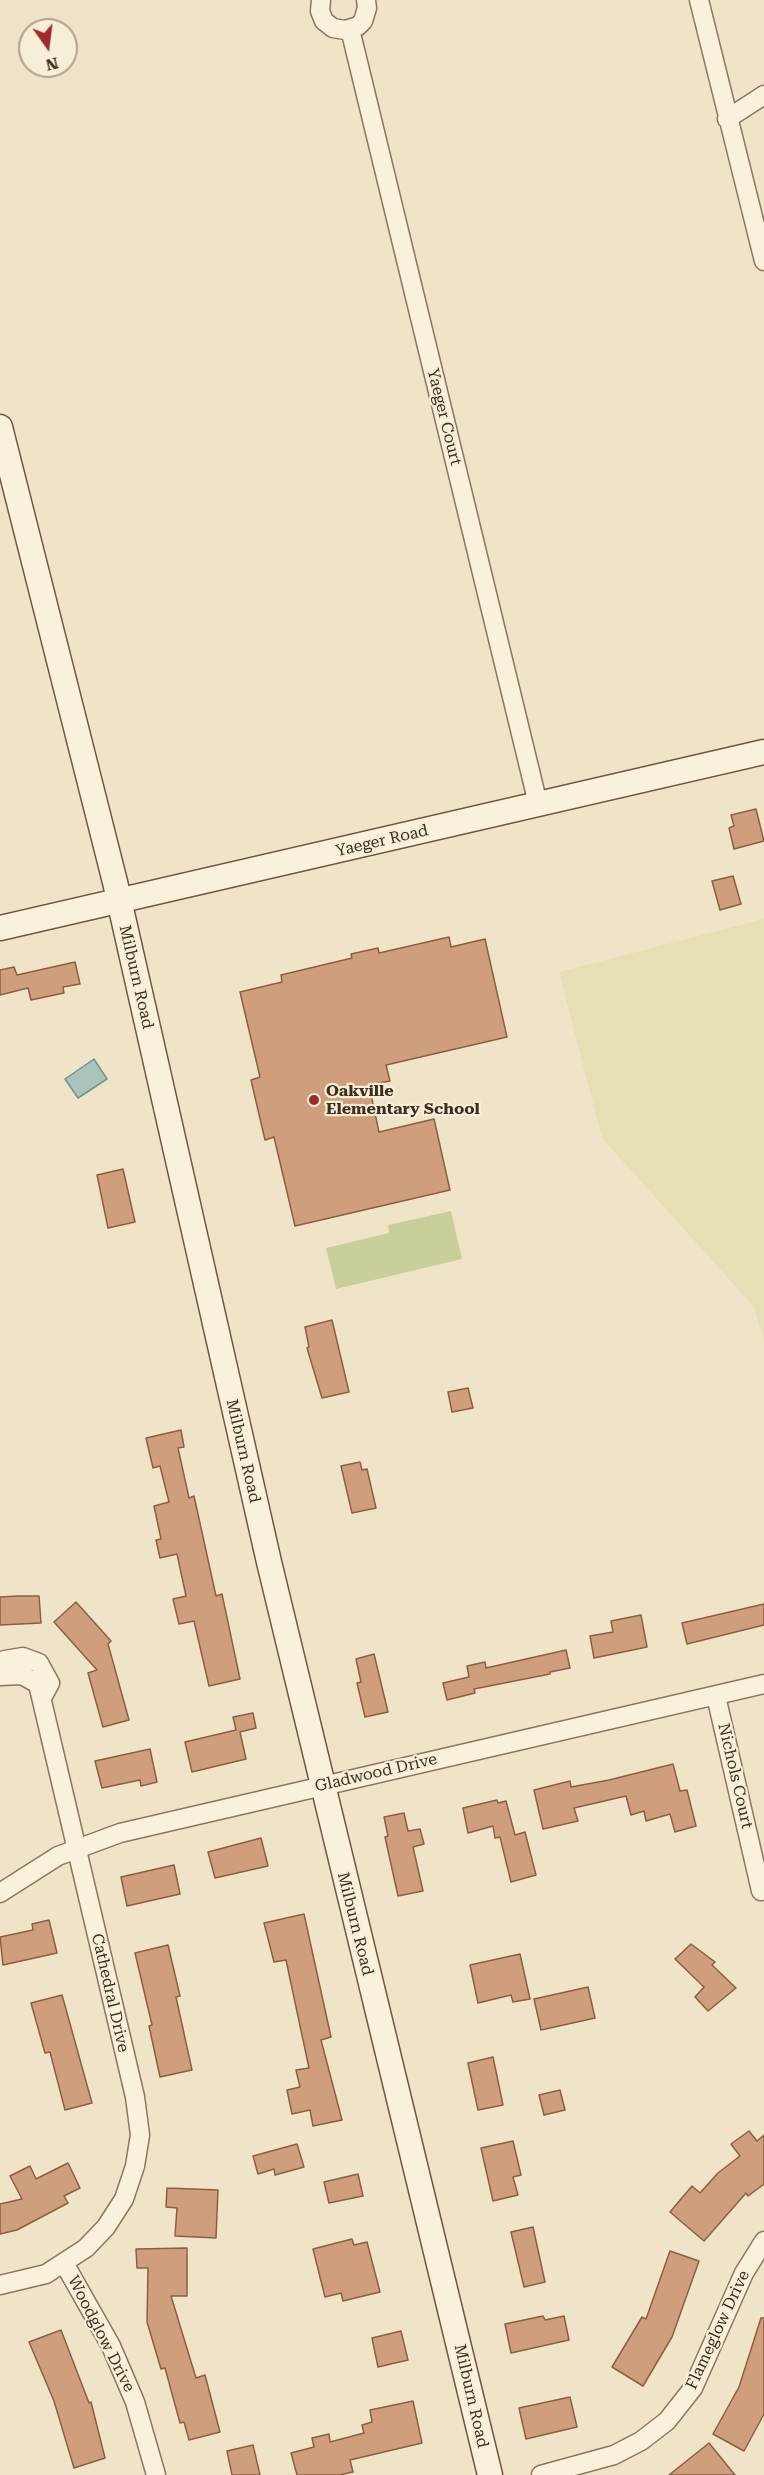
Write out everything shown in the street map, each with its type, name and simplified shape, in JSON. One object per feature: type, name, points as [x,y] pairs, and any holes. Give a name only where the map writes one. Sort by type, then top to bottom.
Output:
[{"type":"street","points":[[321,0],[322,16],[328,25],[338,30],[350,29],[363,21],[367,8],[366,0]]},
{"type":"street","points":[[699,0],[764,261]]},
{"type":"street","name":"Yaeger Court","points":[[350,29],[538,804]]},
{"type":"street","points":[[727,119],[764,95]]},
{"type":"street","name":"Milburn Road","points":[[0,427],[120,902],[226,1375],[322,1785],[490,2475]]},
{"type":"street","name":"Yaeger Road","points":[[0,928],[764,752]]},
{"type":"street","name":"Cathedral Drive","points":[[0,1676],[22,1675],[38,1684],[135,2097],[140,2135],[135,2166],[124,2199],[106,2227],[86,2248],[46,2274],[0,2285]]},
{"type":"street","name":"Gladwood Drive","points":[[0,1893],[54,1858],[120,1833],[764,1684]]},
{"type":"street","name":"Nichols Court","points":[[716,1696],[761,1891]]},
{"type":"street","name":"Flameglow Drive","points":[[541,2475],[614,2455],[641,2441],[667,2421],[693,2388],[744,2273],[764,2241]]},
{"type":"street","name":"Woodglow Drive","points":[[64,2263],[111,2346],[135,2402],[156,2475]]},
{"type":"shaded area","points":[[764,919],[764,1342],[754,1307],[602,1138],[559,972]]},
{"type":"green space","points":[[451,1211],[462,1259],[336,1289],[326,1248],[389,1233],[388,1225]]},
{"type":"water","points":[[94,1059],[107,1079],[78,1098],[65,1079]]},
{"type":"building","points":[[756,809],[764,841],[734,849],[729,828],[734,826],[731,815]]},
{"type":"building","points":[[733,876],[741,904],[720,910],[712,881]]},
{"type":"building","name":"Oakville Elementary School","points":[[449,937],[451,947],[485,939],[507,1037],[386,1065],[390,1081],[369,1085],[379,1132],[434,1119],[450,1190],[295,1226],[274,1137],[265,1140],[251,1080],[260,1077],[240,992],[282,982],[281,975],[352,958],[351,954],[378,948],[379,953]]},
{"type":"building","points":[[75,962],[80,984],[63,987],[64,993],[31,1000],[28,988],[0,995],[0,970],[14,967],[17,975]]},
{"type":"building","points":[[123,1169],[135,1222],[108,1228],[97,1175]]},
{"type":"building","points":[[332,1320],[349,1392],[322,1398],[307,1348],[309,1347],[305,1327]]},
{"type":"building","points":[[468,1388],[473,1408],[452,1412],[448,1392]]},
{"type":"building","points":[[181,1430],[184,1447],[178,1448],[189,1498],[194,1496],[216,1596],[222,1594],[240,1679],[209,1686],[194,1621],[179,1624],[173,1599],[186,1596],[177,1554],[160,1558],[156,1540],[161,1539],[154,1506],[169,1502],[160,1466],[153,1468],[146,1438]]},
{"type":"building","points":[[360,1462],[362,1470],[367,1469],[376,1508],[352,1513],[341,1466]]},
{"type":"building","points":[[39,1596],[41,1623],[0,1625],[0,1597]]},
{"type":"building","points":[[76,1602],[111,1641],[108,1644],[129,1720],[103,1727],[88,1673],[97,1670],[54,1622]]},
{"type":"building","points":[[764,1604],[764,1625],[687,1644],[682,1623]]},
{"type":"building","points":[[641,1615],[647,1647],[594,1658],[590,1636],[613,1632],[611,1621]]},
{"type":"building","points":[[566,1650],[570,1668],[474,1689],[475,1693],[447,1700],[443,1683],[469,1677],[467,1666],[485,1662],[486,1668]]},
{"type":"building","points":[[374,1654],[388,1712],[365,1717],[357,1683],[361,1682],[356,1659]]},
{"type":"building","points":[[253,1713],[256,1728],[240,1732],[246,1759],[192,1772],[185,1742],[236,1730],[233,1717]]},
{"type":"building","points":[[150,1749],[157,1782],[141,1786],[140,1780],[102,1788],[95,1761]]},
{"type":"building","points":[[673,1764],[680,1791],[687,1790],[696,1826],[675,1832],[670,1814],[646,1821],[644,1811],[631,1815],[626,1796],[574,1808],[578,1821],[543,1829],[534,1790],[570,1781],[571,1787],[609,1780]]},
{"type":"building","points":[[497,1800],[498,1803],[506,1801],[515,1835],[525,1832],[536,1875],[511,1882],[500,1837],[495,1838],[493,1826],[468,1833],[463,1808]]},
{"type":"building","points":[[404,1813],[408,1831],[420,1829],[424,1844],[413,1847],[423,1891],[398,1896],[385,1837],[388,1836],[384,1817]]},
{"type":"building","points":[[261,1838],[268,1866],[215,1878],[208,1852]]},
{"type":"building","points":[[174,1865],[180,1894],[127,1906],[121,1877]]},
{"type":"building","points":[[304,1914],[331,2037],[321,2040],[342,2120],[313,2126],[310,2110],[292,2114],[287,2090],[300,2087],[296,2070],[309,2068],[286,1960],[274,1962],[264,1923]]},
{"type":"building","points":[[49,1920],[57,1953],[3,1965],[0,1937],[33,1930],[32,1924]]},
{"type":"building","points":[[691,1944],[715,1962],[712,1965],[736,1988],[708,2011],[695,1997],[704,1987],[675,1959]]},
{"type":"building","points":[[168,1945],[180,1996],[176,1997],[192,2070],[160,2077],[149,2026],[152,2025],[135,1953]]},
{"type":"building","points":[[520,1954],[530,1999],[513,2002],[511,1995],[478,2003],[470,1965]]},
{"type":"building","points":[[588,1987],[595,2018],[541,2030],[534,1999]]},
{"type":"building","points":[[62,1995],[92,2103],[65,2110],[50,2052],[45,2053],[31,2003]]},
{"type":"building","points":[[493,2057],[503,2105],[478,2110],[468,2063]]},
{"type":"building","points":[[560,2090],[565,2110],[544,2115],[539,2095]]},
{"type":"building","points":[[749,2131],[757,2141],[764,2135],[764,2184],[748,2196],[746,2193],[704,2241],[670,2212],[692,2186],[700,2193],[718,2173],[740,2156],[731,2144]]},
{"type":"building","points":[[513,2141],[521,2175],[513,2177],[518,2195],[493,2201],[481,2148]]},
{"type":"building","points":[[297,2144],[304,2167],[275,2175],[274,2169],[258,2174],[253,2156]]},
{"type":"building","points":[[68,2163],[80,2188],[64,2196],[68,2203],[17,2230],[0,2234],[0,2204],[22,2199],[10,2176],[30,2166],[36,2179]]},
{"type":"building","points":[[358,2174],[363,2196],[329,2203],[324,2182]]},
{"type":"building","points":[[167,2188],[218,2190],[216,2238],[175,2236],[177,2208],[166,2207]]},
{"type":"building","points":[[533,2227],[545,2282],[524,2287],[511,2232]]},
{"type":"building","points":[[352,2239],[354,2245],[367,2242],[380,2292],[343,2301],[341,2293],[325,2297],[313,2249]]},
{"type":"building","points":[[187,2248],[187,2296],[171,2296],[196,2378],[205,2375],[220,2432],[189,2440],[184,2422],[180,2423],[165,2368],[161,2369],[147,2322],[148,2268],[137,2268],[136,2249]]},
{"type":"building","points":[[670,2251],[699,2261],[672,2337],[643,2386],[612,2367],[642,2317],[646,2319]]},
{"type":"building","points":[[543,2316],[545,2320],[564,2316],[569,2340],[511,2353],[505,2324]]},
{"type":"building","points":[[761,2318],[764,2318],[764,2414],[744,2451],[713,2434],[739,2387]]},
{"type":"building","points":[[61,2330],[89,2403],[91,2402],[105,2458],[74,2468],[54,2401],[29,2342]]},
{"type":"building","points":[[401,2331],[408,2360],[378,2367],[372,2338]]},
{"type":"building","points":[[570,2397],[577,2427],[526,2439],[519,2408]]},
{"type":"building","points":[[413,2401],[422,2443],[350,2460],[353,2472],[339,2475],[297,2475],[291,2453],[314,2447],[312,2438],[329,2434],[330,2442],[364,2433],[362,2425],[372,2422],[370,2410]]},
{"type":"building","points":[[709,2443],[735,2475],[669,2475]]},
{"type":"building","points":[[253,2445],[260,2475],[232,2475],[227,2451]]},
{"type":"place","name":"Oakville Elementary School","points":[[314,1100]]}]
